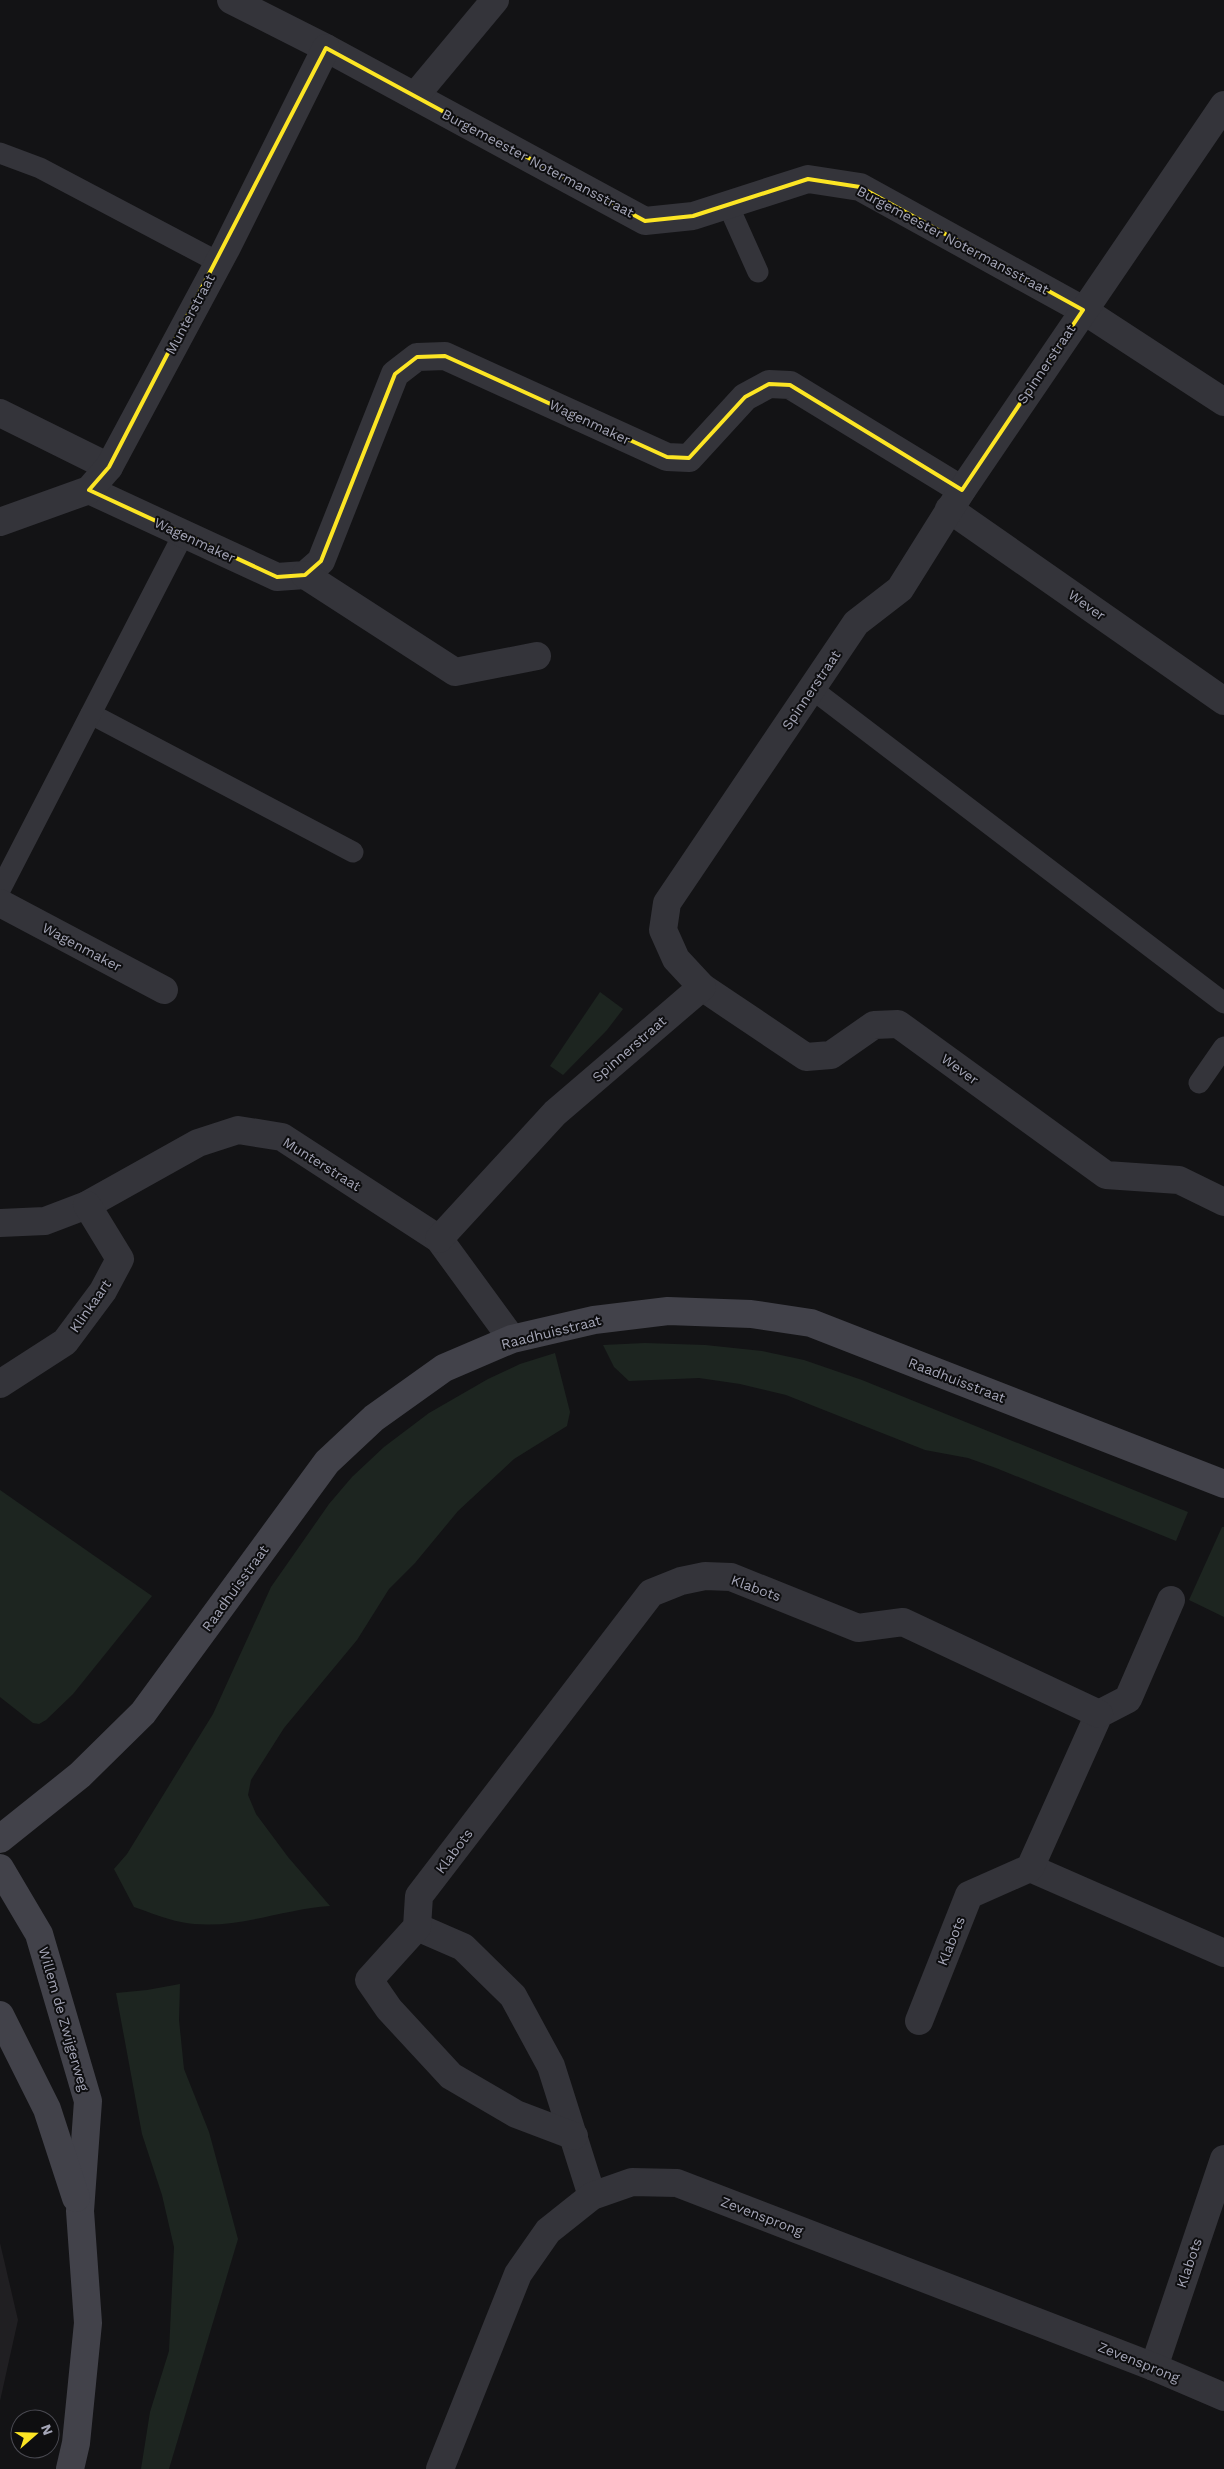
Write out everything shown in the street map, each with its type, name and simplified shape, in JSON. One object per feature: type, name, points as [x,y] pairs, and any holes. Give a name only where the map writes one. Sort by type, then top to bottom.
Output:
[{"type":"street","name":"Burgemeester Notermansstraat","points":[[231,0],[326,48],[645,221],[693,216],[808,179],[860,187],[1083,310],[1224,402]]},
{"type":"street","points":[[415,96],[495,0]]},
{"type":"street","name":"Munterstraat","points":[[0,522],[89,490],[109,467],[218,262],[326,48]]},
{"type":"street","name":"Spinnerstraat","points":[[439,1240],[555,1113],[702,987],[676,959],[663,930],[667,903],[856,623],[900,589],[956,500],[1083,310],[1224,105]]},
{"type":"street","name":"Wagenmaker","points":[[89,490],[277,577],[305,575],[321,561],[395,374],[417,357],[445,356],[667,457],[689,458],[745,397],[768,384],[790,385],[956,500]]},
{"type":"street","points":[[0,414],[109,467]]},
{"type":"street","name":"Wever","points":[[956,500],[1224,701]]},
{"type":"street","points":[[305,575],[455,672],[537,656]]},
{"type":"street","name":"Wagenmaker","points":[[0,903],[164,990]]},
{"type":"street","name":"Wever","points":[[702,987],[806,1057],[831,1055],[874,1025],[898,1024],[1106,1176],[1179,1180],[1224,1202]]},
{"type":"street","name":"Munterstraat","points":[[0,1223],[45,1221],[87,1205],[198,1142],[238,1130],[282,1137],[439,1240],[512,1339]]},
{"type":"street","name":"Klinkaart","points":[[0,1384],[65,1342],[103,1291],[120,1259],[87,1205]]},
{"type":"street","name":"Raadhuisstraat","points":[[0,1839],[80,1775],[143,1712],[327,1462],[374,1418],[444,1368],[512,1339],[594,1320],[668,1311],[751,1314],[812,1323],[1224,1484]]},
{"type":"street","name":"Klabots","points":[[417,1926],[419,1896],[627,1624],[651,1593],[681,1581],[705,1576],[731,1577],[858,1628],[903,1622],[1100,1714]]},
{"type":"street","points":[[1171,1600],[1128,1699],[1100,1714],[1030,1868],[1224,1953]]},
{"type":"street","name":"Willem de Zwijgerweg","points":[[0,1868],[39,1934],[88,2101],[80,2211],[88,2323],[76,2442],[70,2469]]},
{"type":"street","name":"Klabots","points":[[918,2021],[969,1895],[1030,1868]]},
{"type":"street","points":[[574,2136],[516,2114],[451,2076],[389,2009],[369,1980],[417,1926],[463,1947],[513,1996],[551,2066],[574,2136],[592,2196]]},
{"type":"street","name":"Willem de Zwijgerweg","points":[[0,2015],[47,2109],[80,2211]]},
{"type":"street","name":"Klabots","points":[[1154,2367],[1224,2159]]},
{"type":"street","name":"Zevensprong","points":[[440,2469],[518,2274],[548,2231],[592,2196],[632,2182],[677,2183],[1154,2367],[1224,2397]]},
{"type":"lane","points":[[0,153],[40,168],[218,262]]},
{"type":"lane","points":[[728,205],[758,272]]},
{"type":"lane","points":[[0,890],[184,535]]},
{"type":"lane","points":[[812,688],[1224,1004]]},
{"type":"lane","points":[[91,714],[354,852]]},
{"type":"lane","points":[[1199,1083],[1224,1047]]},
{"type":"highlighted area","points":[[326,48],[645,221],[693,216],[808,179],[860,187],[1083,310],[962,490],[790,385],[769,384],[745,397],[689,458],[667,457],[445,356],[417,357],[395,374],[321,561],[305,575],[277,577],[89,490],[109,467]]},
{"type":"shaded area","points":[[600,992],[623,1009],[607,1030],[563,1075],[550,1066]]},
{"type":"shaded area","points":[[645,1343],[705,1345],[762,1351],[804,1360],[862,1380],[1188,1512],[1176,1541],[996,1468],[968,1458],[925,1450],[786,1395],[740,1384],[699,1378],[629,1381],[614,1367],[603,1345]]},
{"type":"shaded area","points":[[555,1353],[570,1412],[567,1426],[514,1459],[458,1511],[415,1563],[389,1589],[357,1640],[284,1728],[251,1780],[248,1795],[256,1814],[288,1857],[330,1906],[219,1924],[175,1921],[134,1907],[114,1869],[127,1854],[213,1714],[271,1587],[329,1504],[352,1477],[384,1447],[429,1413],[488,1379],[520,1364]]},
{"type":"shaded area","points":[[0,1490],[152,1596],[73,1694],[46,1720],[39,1724],[33,1723],[0,1697]]},
{"type":"shaded area","points":[[1222,1527],[1224,1527],[1224,1617],[1189,1600]]},
{"type":"shaded area","points":[[180,1984],[179,2020],[184,2069],[209,2132],[238,2239],[169,2469],[141,2469],[150,2412],[169,2351],[174,2247],[162,2195],[142,2134],[116,1993]]},
{"type":"shaded area","points":[[0,2243],[18,2320],[0,2401]]}]
